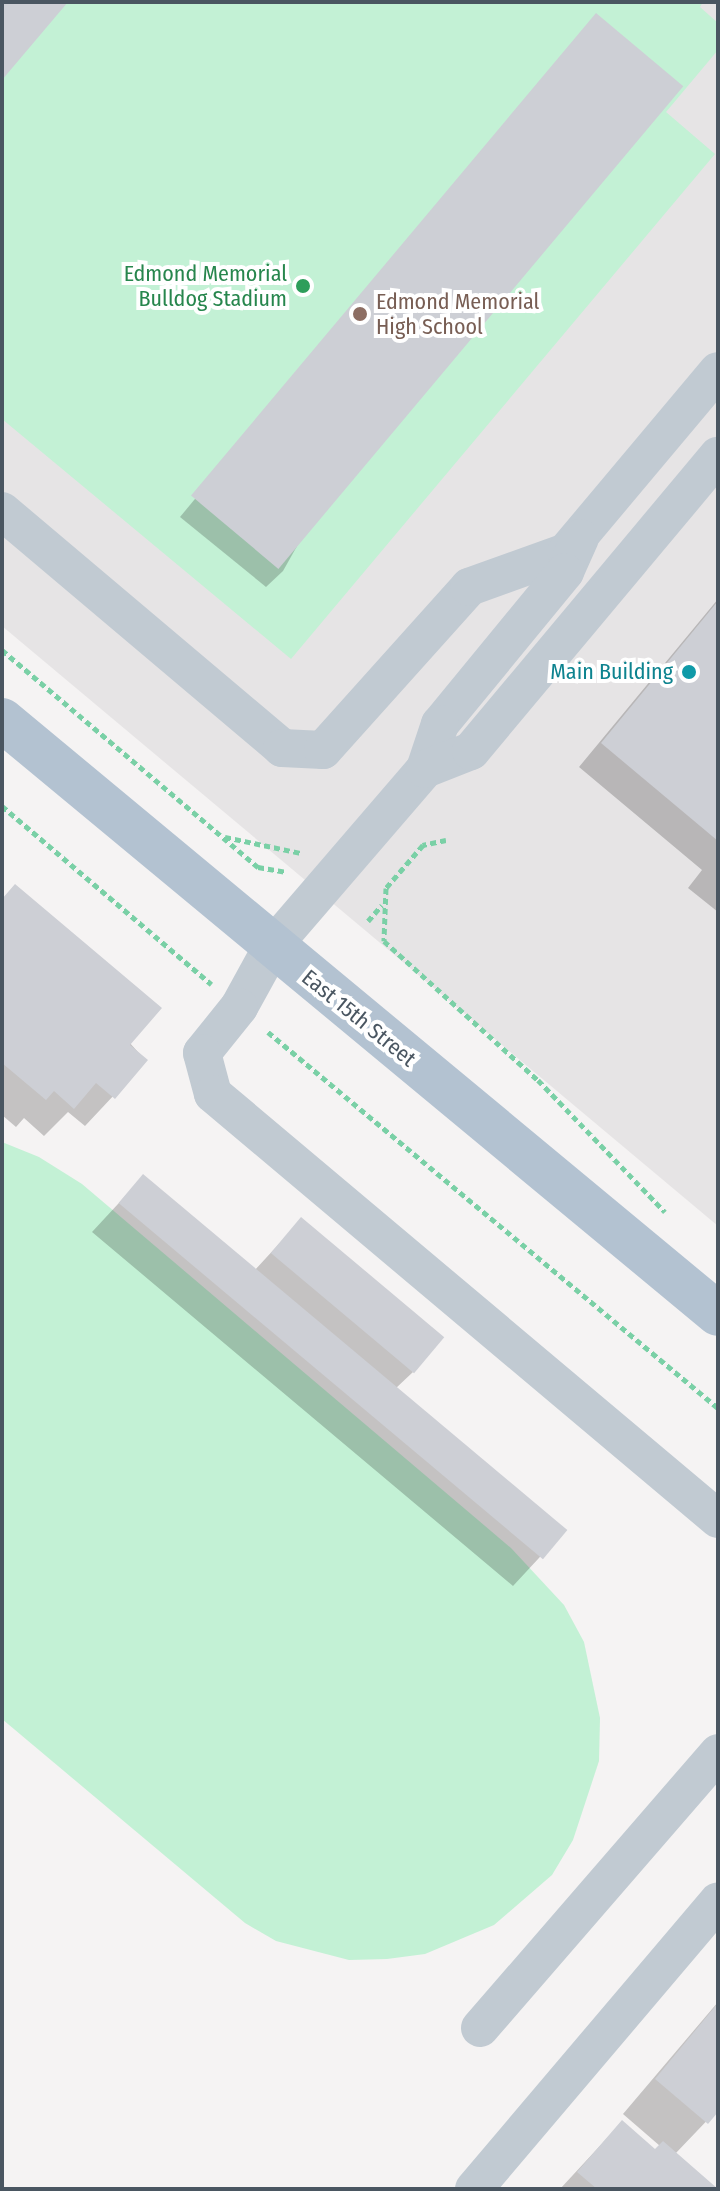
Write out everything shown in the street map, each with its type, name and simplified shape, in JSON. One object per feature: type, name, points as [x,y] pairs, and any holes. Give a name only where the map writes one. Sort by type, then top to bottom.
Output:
[{"type":"main road","name":"East 15th Street","points":[[2,720],[718,1314]]},
{"type":"street","points":[[2,511],[282,748],[308,753],[337,740],[469,587],[490,576],[554,560],[580,538],[718,371]]},
{"type":"street","points":[[425,769],[471,751],[718,456]]},
{"type":"street","points":[[580,538],[565,572],[440,724],[425,769],[272,947],[239,1007],[202,1053],[213,1094],[718,1519]]},
{"type":"street","points":[[480,2028],[718,1753]]},
{"type":"street","points":[[474,2189],[718,1901]]},
{"type":"path","points":[[2,650],[258,867],[285,873],[294,869]]},
{"type":"path","points":[[2,806],[718,1408]]},
{"type":"path","points":[[446,840],[423,845],[386,888],[382,905],[384,941],[396,957],[538,1080],[673,1219]]},
{"type":"path","points":[[368,921],[382,905]]},
{"type":"shaded area","name":"Edmond Memorial High School","points":[[2,2],[718,2],[718,1226],[2,626]]},
{"type":"green space","name":"Edmond Memorial Bulldog Stadium","points":[[2,2],[703,2],[700,7],[718,23],[718,50],[666,112],[715,154],[291,659],[2,419]]},
{"type":"green space","points":[[2,1142],[39,1157],[82,1184],[511,1548],[564,1605],[584,1642],[600,1718],[599,1761],[573,1840],[552,1875],[494,1925],[425,1954],[387,1959],[349,1960],[276,1941],[245,1923],[2,1719]]},
{"type":"building","points":[[68,2],[2,80],[2,3]]},
{"type":"building","points":[[596,13],[683,86],[278,569],[191,496]]},
{"type":"building","name":"Main Building","points":[[718,601],[718,841],[601,743]]},
{"type":"building","points":[[15,884],[162,1008],[130,1045],[148,1060],[115,1099],[96,1083],[74,1109],[54,1091],[46,1100],[2,1063],[2,899]]},
{"type":"building","points":[[143,1174],[567,1530],[543,1559],[119,1203]]},
{"type":"building","points":[[301,1217],[444,1337],[414,1373],[271,1253]]},
{"type":"building","points":[[718,2003],[718,2112],[708,2124],[655,2079]]},
{"type":"building","points":[[622,2120],[655,2149],[663,2141],[718,2189],[597,2189],[577,2172]]},
{"type":"place","name":"Edmond Memorial Bulldog Stadium","points":[[303,286]]},
{"type":"place","name":"Edmond Memorial High School","points":[[360,314]]},
{"type":"place","name":"Main Building","points":[[689,672]]}]
